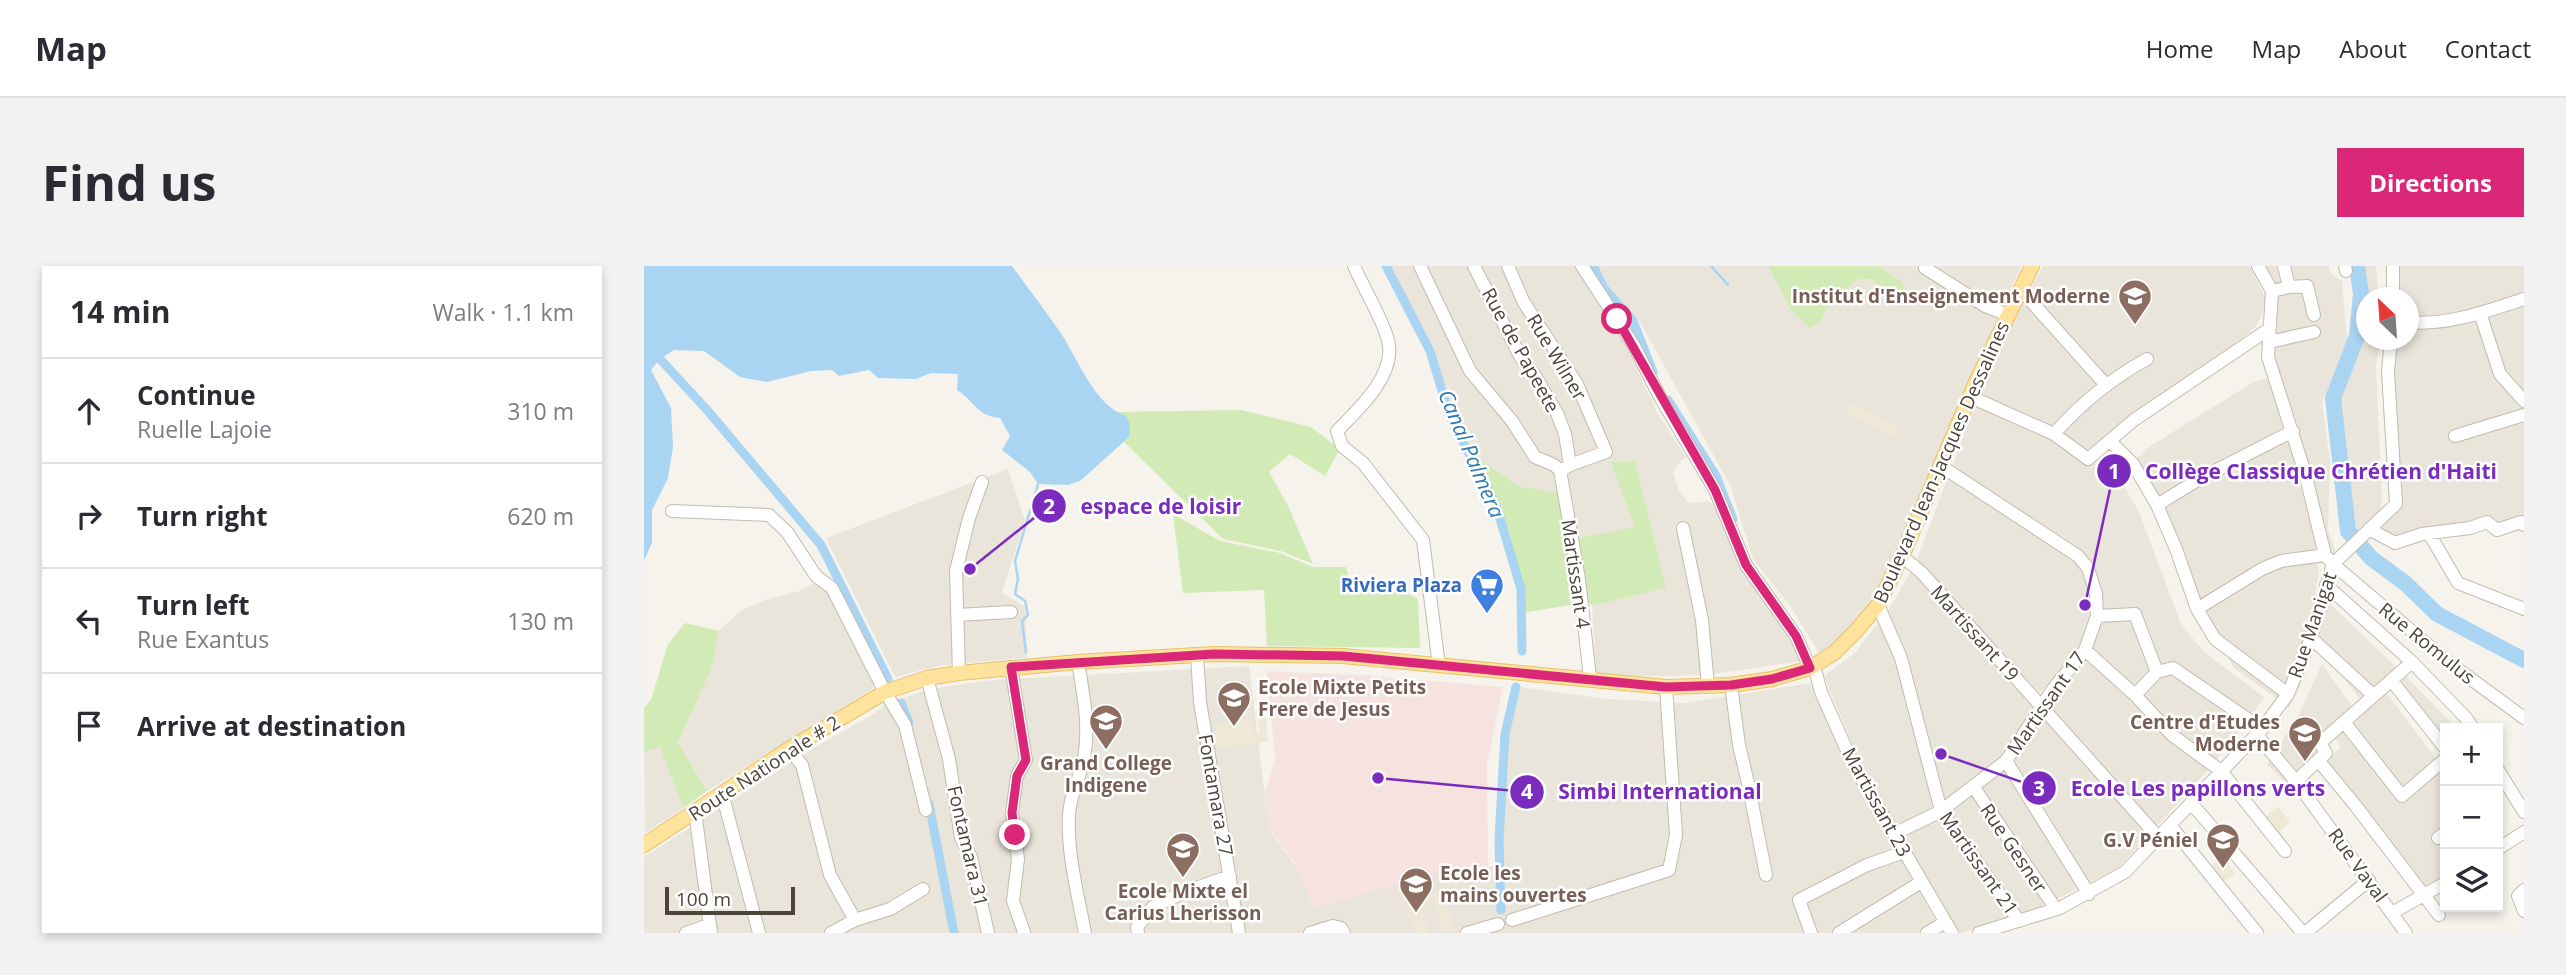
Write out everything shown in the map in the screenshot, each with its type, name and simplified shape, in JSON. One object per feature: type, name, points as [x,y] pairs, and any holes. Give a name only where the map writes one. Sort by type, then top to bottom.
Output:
[{"type":"main road","name":"Boulevard Jean-Jacques Dessalines","points":[[885,692],[927,678],[959,673],[1078,662],[1214,654],[1343,656],[1666,687],[1731,685],[1772,679],[1812,667],[1834,653],[1878,605],[2032,266]]},
{"type":"main road","name":"Route Nationale # 2","points":[[644,845],[789,749],[885,692]]},
{"type":"street","points":[[1354,266],[1389,342],[1385,373],[1364,404],[1337,430],[1342,446],[1363,463],[1423,540],[1439,666]]},
{"type":"street","points":[[1420,266],[1470,371],[1512,421],[1535,457],[1565,468]]},
{"type":"street","name":"Rue de Papeete","points":[[1474,266],[1520,356],[1557,413],[1565,434],[1565,468]]},
{"type":"street","name":"Rue Wilner","points":[[1508,266],[1523,301],[1577,384],[1606,452],[1565,468]]},
{"type":"street","name":"Martissant 23","points":[[1582,266],[1634,346],[1660,397],[1715,490],[1746,565],[1796,636],[1853,764],[1948,928]]},
{"type":"street","points":[[2258,266],[2272,291],[2307,286],[2314,315]]},
{"type":"street","points":[[2284,266],[2289,287]]},
{"type":"street","points":[[2393,266],[2393,287]]},
{"type":"street","points":[[1925,268],[1985,306],[2008,315]]},
{"type":"street","points":[[2020,289],[2106,385]]},
{"type":"street","name":"Rue Manigat","points":[[1979,933],[2056,909],[2125,873],[2259,731],[2288,694],[2311,638],[2326,585],[2329,560],[2293,431],[2268,357],[2272,291]]},
{"type":"street","points":[[2419,323],[2430,324],[2480,313],[2524,299]]},
{"type":"street","points":[[2480,313],[2500,374],[2522,393]]},
{"type":"street","points":[[1971,397],[2054,434],[2088,459],[2134,420],[2269,335],[2314,332]]},
{"type":"street","points":[[2197,609],[2262,569],[2281,561],[2329,560],[2361,536],[2396,504],[2388,372],[2390,350]]},
{"type":"street","points":[[2054,434],[2078,406],[2116,376],[2147,359]]},
{"type":"street","points":[[2455,436],[2524,415]]},
{"type":"street","points":[[2157,505],[2201,478],[2293,431]]},
{"type":"street","points":[[2111,442],[2133,464],[2157,505],[2197,609],[2215,639],[2288,694]]},
{"type":"street","name":"Martissant 17","points":[[1894,834],[1941,811],[2006,761],[2053,689],[2085,650],[2097,616],[2094,581],[2078,556],[1941,466]]},
{"type":"street","name":"Martissant 4","points":[[1565,468],[1590,678]]},
{"type":"street","points":[[959,673],[956,572],[969,518],[982,482]]},
{"type":"street","points":[[672,511],[769,515],[787,532],[816,576],[832,588],[885,692],[905,725],[926,810]]},
{"type":"street","points":[[2361,536],[2395,543],[2422,534],[2470,528],[2487,522],[2497,530],[2521,522],[2524,525]]},
{"type":"street","points":[[1683,528],[1702,620],[1709,686]]},
{"type":"street","points":[[2430,535],[2458,583],[2524,609]]},
{"type":"street","name":"Martissant 19","points":[[1902,556],[1922,573],[2158,837]]},
{"type":"street","name":"Rue Romulus","points":[[2329,560],[2448,662],[2524,718]]},
{"type":"street","points":[[2326,585],[2412,662],[2470,723]]},
{"type":"street","name":"Martissant 21","points":[[1878,605],[1901,658],[1941,811],[2018,921]]},
{"type":"street","points":[[957,615],[1011,612]]},
{"type":"street","points":[[2097,616],[2135,614],[2157,672],[2135,695]]},
{"type":"street","points":[[2311,638],[2373,695]]},
{"type":"street","points":[[2085,650],[2135,695],[2172,735],[2221,771],[2285,850]]},
{"type":"street","name":"Fontamara 27","points":[[1197,656],[1200,702],[1239,933]]},
{"type":"street","points":[[1078,662],[1086,722],[1086,745],[1084,761],[1071,794],[1069,818],[1072,855],[1085,933]]},
{"type":"street","points":[[2296,781],[2326,752],[2320,743],[2412,662]]},
{"type":"street","points":[[1011,667],[1026,760],[1017,776],[1012,813],[1018,859],[1013,901],[1023,933]]},
{"type":"street","name":"Rue Vaval","points":[[2157,672],[2173,668],[2259,731],[2406,933]]},
{"type":"street","name":"Fontamara 31","points":[[927,678],[949,759],[961,838],[971,857],[988,933]]},
{"type":"street","points":[[2391,681],[2440,742]]},
{"type":"street","points":[[1731,685],[1739,745],[1766,876]]},
{"type":"street","points":[[1512,920],[1669,870],[1676,835],[1666,687]]},
{"type":"street","points":[[2344,722],[2402,796],[2440,763]]},
{"type":"street","points":[[789,749],[802,765],[830,875],[855,920]]},
{"type":"street","points":[[2318,760],[2356,805],[2439,915]]},
{"type":"street","points":[[2006,761],[2089,894]]},
{"type":"street","name":"Rue Gesner","points":[[1973,786],[2056,909]]},
{"type":"street","points":[[2503,791],[2524,812]]},
{"type":"street","points":[[722,793],[759,933]]},
{"type":"street","points":[[2191,803],[2304,933],[2369,880]]},
{"type":"street","points":[[686,933],[710,929],[695,811]]},
{"type":"street","points":[[2171,825],[2257,933]]},
{"type":"street","points":[[2503,846],[2524,832]]},
{"type":"street","points":[[1811,933],[1799,900],[1867,864],[1904,852]]},
{"type":"street","points":[[1138,933],[1137,927],[1153,907],[1182,893],[1230,876]]},
{"type":"street","points":[[1839,933],[1921,881]]},
{"type":"street","points":[[2392,913],[2440,886]]},
{"type":"street","points":[[831,933],[855,920],[890,909],[923,889]]},
{"type":"street","points":[[2524,890],[2518,896],[2524,911]]},
{"type":"street","points":[[1467,933],[1498,924]]},
{"type":"street","points":[[1310,933],[1333,926],[1341,928],[1344,933]]},
{"type":"street","points":[[1927,933],[1948,928]]},
{"type":"shaded area","points":[[1390,266],[1575,266],[1593,287],[1613,318],[1658,414],[1686,457],[1673,472],[1679,491],[1689,503],[1709,501],[1716,508],[1801,661],[1707,675],[1590,678],[1596,674],[1592,606],[1666,588],[1612,462],[1636,527],[1570,540],[1561,494],[1518,486],[1476,456],[1456,416],[1428,342]]},
{"type":"shaded area","points":[[1595,266],[1768,266],[1790,308],[1820,323],[1830,302],[1859,279],[1871,279],[1897,296],[1908,298],[1901,281],[1879,266],[2021,266],[1946,433],[1890,571],[1866,612],[1836,642],[1819,653],[1791,607],[1753,559],[1730,485],[1640,322],[1597,272]]},
{"type":"shaded area","points":[[2043,266],[2250,266],[2267,301],[2267,289],[2256,266],[2329,266],[2330,273],[2342,281],[2347,340],[2322,403],[2330,461],[2328,529],[2337,556],[2331,574],[2286,431],[2313,532],[2319,569],[2311,626],[2320,594],[2398,669],[2361,700],[2310,635],[2306,672],[2289,708],[2233,667],[2204,610],[2162,512],[2128,466],[2152,445],[2255,381],[2267,378],[2282,419],[2274,391],[2267,302],[2257,325],[2241,340],[2090,455],[1980,396]]},
{"type":"shaded area","points":[[2357,266],[2376,266],[2378,287],[2360,287]]},
{"type":"shaded area","points":[[2385,266],[2524,266],[2524,523],[2394,541],[2374,525],[2397,504],[2389,365],[2391,350],[2419,350],[2419,287],[2387,287]]},
{"type":"shaded area","points":[[2356,326],[2356,350],[2379,350],[2376,367],[2382,499],[2380,510],[2348,539],[2339,522],[2340,482],[2333,407]]},
{"type":"shaded area","points":[[1851,403],[1904,432],[1900,440],[1846,412]]},
{"type":"shaded area","points":[[1976,403],[2025,422],[2088,463],[2100,454],[2115,471],[2139,512],[2181,624],[2204,652],[2264,697],[2215,761],[2149,705],[2086,641],[2040,693],[1916,562]]},
{"type":"shaded area","points":[[1008,469],[1025,521],[1002,592],[1025,607],[1027,658],[943,665],[895,677],[826,538]]},
{"type":"shaded area","points":[[1912,570],[2040,715],[2089,658],[2136,703],[2154,727],[2211,767],[2119,867],[2042,907],[1962,933],[1957,933],[1878,806],[1824,676],[1856,652],[1891,606]]},
{"type":"shaded area","points":[[822,579],[881,683],[707,791],[678,744],[711,670],[719,631],[740,611],[768,599],[800,591]]},
{"type":"shaded area","points":[[2322,664],[2353,708],[2324,749],[2286,784],[2267,764],[2299,714]]},
{"type":"shaded area","points":[[1249,666],[1269,830],[1300,871],[1483,868],[1499,865],[1506,735],[1518,687],[1607,699],[1685,703],[1811,683],[1845,763],[1943,933],[644,933],[644,857],[884,705],[930,689],[993,680]]},
{"type":"shaded area","points":[[1267,671],[1362,675],[1503,687],[1487,765],[1488,867],[1449,868],[1314,909],[1294,861],[1267,826],[1265,792],[1275,759]]},
{"type":"shaded area","points":[[2404,674],[2451,723],[2440,723],[2440,749],[2389,686]]},
{"type":"shaded area","points":[[2384,690],[2440,761],[2440,880],[2423,890],[2322,762],[2341,748],[2335,738]]},
{"type":"shaded area","name":"Ecole Mixte Petits Frere de Jesus","points":[[1266,716],[1268,742],[1218,748],[1214,733],[1216,724],[1252,719],[1254,734],[1259,732],[1258,717]]},
{"type":"shaded area","points":[[660,746],[683,808],[645,833],[644,752]]},
{"type":"shaded area","points":[[2278,806],[2290,822],[2274,837],[2261,821]]},
{"type":"shaded area","name":"G.V Péniel","points":[[2225,856],[2235,874],[2222,882],[2209,867]]},
{"type":"shaded area","name":"Ecole les mains ouvertes","points":[[1443,890],[1455,930],[1444,932],[1434,900],[1421,908],[1429,933],[1415,933],[1406,902]]},
{"type":"green space","points":[[1768,266],[1879,266],[1901,281],[1909,298],[1897,296],[1871,279],[1859,279],[1830,302],[1820,323],[1809,328],[1790,308]]},
{"type":"green space","points":[[1241,410],[1311,427],[1340,449],[1325,476],[1290,454],[1269,472],[1289,508],[1313,564],[1281,551],[1223,539],[1124,442],[1129,437],[1128,431],[1115,412]]},
{"type":"green space","points":[[1476,456],[1518,486],[1562,494],[1570,540],[1635,527],[1611,462],[1635,462],[1666,588],[1592,606],[1589,602],[1521,613],[1520,594]]},
{"type":"green space","points":[[1173,514],[1220,541],[1280,553],[1313,567],[1346,567],[1349,579],[1394,585],[1418,599],[1420,648],[1267,646],[1264,590],[1183,593]]},
{"type":"green space","points":[[685,623],[719,631],[711,670],[678,743],[707,791],[683,808],[660,747],[644,752],[644,708],[651,700],[668,644]]},
{"type":"water","points":[[644,266],[1012,266],[1060,332],[1096,392],[1115,410],[1126,416],[1130,425],[1129,437],[1080,481],[1068,485],[1038,484],[1030,472],[1002,450],[1010,436],[1000,418],[980,411],[957,390],[958,374],[931,373],[916,379],[878,378],[869,370],[839,376],[832,370],[811,371],[767,382],[740,377],[704,351],[674,350],[660,359],[651,370],[671,408],[673,447],[668,478],[652,510],[652,542],[644,561]]},
{"type":"waterway","name":"Canal Palmera","points":[[1386,266],[1430,351],[1450,417],[1496,505],[1521,589],[1522,651]]},
{"type":"waterway","points":[[1593,266],[1604,288],[1633,321],[1653,372]]},
{"type":"waterway","points":[[1711,266],[1728,285]]},
{"type":"waterway","points":[[2357,266],[2361,294],[2357,336],[2333,398],[2348,531],[2371,558],[2405,583],[2437,614],[2524,660]]},
{"type":"waterway","points":[[660,359],[708,411],[821,545],[888,679]]},
{"type":"waterway","points":[[1668,400],[1716,476],[1733,519]]},
{"type":"waterway","points":[[1026,652],[1022,621],[1028,615],[1025,601],[1015,594],[1018,579],[1015,561],[1038,484]]},
{"type":"waterway","name":"Canal Palmera","points":[[1501,910],[1499,840],[1505,734],[1516,687]]},
{"type":"waterway","points":[[901,703],[909,723]]},
{"type":"waterway","points":[[929,804],[954,933]]},
{"type":"place","name":"Institut d'Enseignement Moderne","points":[[2135,326]]},
{"type":"place","name":"espace de loisir","points":[[970,569]]},
{"type":"place","name":"Collège Classique Chrétien d'Haiti","points":[[2085,605]]},
{"type":"place","name":"Riviera Plaza","points":[[1487,615]]},
{"type":"place","name":"Ecole Mixte Petits Frere de Jesus","points":[[1234,728]]},
{"type":"place","name":"Grand College Indigene","points":[[1106,751]]},
{"type":"place","name":"Ecole Les papillons verts","points":[[1941,754]]},
{"type":"place","name":"Centre d'Etudes Moderne","points":[[2305,763]]},
{"type":"place","name":"Simbi International","points":[[1378,778]]},
{"type":"place","name":"G.V Péniel","points":[[2223,870]]},
{"type":"place","name":"Ecole Mixte el Carius Lherisson","points":[[1183,879]]},
{"type":"place","name":"Ecole les mains ouvertes","points":[[1416,914]]},
{"type":"route","points":[[1015,835],[1012,813],[1017,776],[1026,760],[1011,667],[1214,654],[1343,656],[1666,687],[1731,685],[1772,679],[1810,668],[1796,636],[1746,565],[1715,490],[1617,319]]}]
